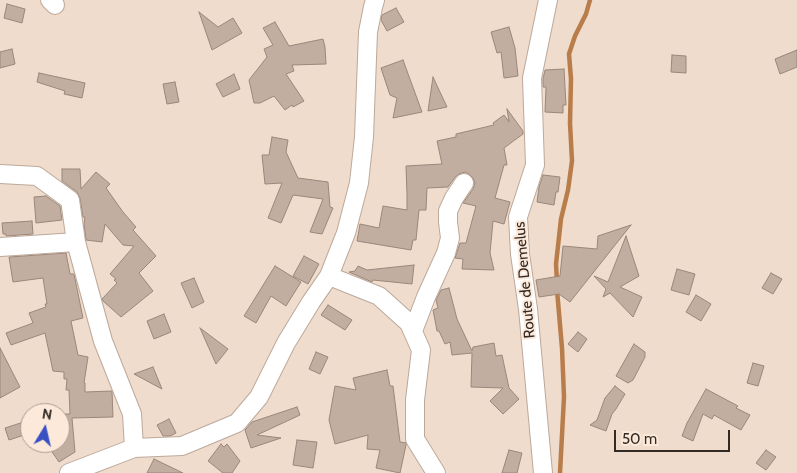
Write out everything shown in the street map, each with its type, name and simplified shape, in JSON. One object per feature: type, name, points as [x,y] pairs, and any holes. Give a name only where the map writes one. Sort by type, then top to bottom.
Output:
[{"type":"street","points":[[69,473],[134,448],[182,446],[238,423],[259,397],[286,343],[329,276],[346,233],[359,183],[364,137],[368,32],[375,0]]},
{"type":"street","name":"Route de Demelus","points":[[543,473],[528,309],[520,254],[518,217],[535,165],[532,78],[548,0]]},
{"type":"street","points":[[0,174],[37,176],[70,200],[76,242],[103,341],[132,414],[134,448]]},
{"type":"street","points":[[413,331],[426,296],[446,253],[450,238],[448,210],[464,183]]},
{"type":"street","points":[[0,247],[76,242]]},
{"type":"street","points":[[329,276],[379,296],[409,323],[420,350],[415,400],[415,439],[436,473]]},
{"type":"building","points":[[7,4],[25,9],[22,23],[4,18]]},
{"type":"building","points":[[396,8],[404,22],[387,31],[381,20],[382,15]]},
{"type":"building","points":[[199,12],[218,27],[233,18],[242,33],[212,50]]},
{"type":"building","points":[[275,22],[289,46],[323,39],[325,47],[326,64],[292,65],[294,71],[286,74],[304,101],[293,107],[292,105],[285,110],[274,96],[260,103],[254,103],[249,80],[267,57],[264,49],[273,45],[263,28]]},
{"type":"building","points":[[509,27],[515,48],[518,76],[504,78],[501,52],[497,53],[491,32]]},
{"type":"building","points":[[12,49],[15,64],[0,68],[0,52]]},
{"type":"building","points":[[797,50],[797,67],[780,74],[775,59]]},
{"type":"building","points":[[672,55],[686,56],[686,73],[671,72]]},
{"type":"building","points":[[403,60],[422,112],[393,118],[397,98],[390,95],[381,68]]},
{"type":"building","points":[[564,69],[566,105],[563,105],[563,113],[545,112],[546,87],[543,87],[543,79],[545,70]]},
{"type":"building","points":[[39,73],[85,83],[82,98],[64,94],[65,91],[37,82]]},
{"type":"building","points":[[234,74],[240,89],[223,97],[216,84]]},
{"type":"building","points":[[433,77],[447,107],[428,111]]},
{"type":"building","points":[[175,82],[179,102],[167,104],[163,84]]},
{"type":"building","points":[[507,109],[523,131],[523,134],[504,148],[507,165],[504,165],[495,198],[510,202],[504,224],[493,221],[490,253],[494,270],[462,269],[463,259],[455,258],[460,243],[466,243],[476,206],[463,203],[475,183],[473,178],[465,172],[455,177],[448,187],[427,188],[426,210],[419,210],[416,240],[413,240],[411,250],[357,241],[360,224],[379,228],[383,206],[407,210],[406,166],[442,164],[437,141],[456,137],[456,134],[494,125],[493,123],[504,115],[509,122]]},
{"type":"building","points":[[272,137],[288,140],[286,152],[298,178],[328,182],[330,207],[333,208],[322,234],[310,232],[323,199],[293,195],[281,223],[268,218],[282,183],[265,184],[262,155],[269,155]]},
{"type":"building","points":[[62,169],[80,169],[81,189],[96,172],[110,184],[106,188],[136,227],[133,230],[156,256],[139,273],[153,291],[121,317],[102,299],[117,283],[114,280],[116,279],[110,274],[134,246],[123,245],[105,224],[102,242],[86,240],[85,217],[83,217],[80,198],[77,192],[62,181]]},
{"type":"building","points":[[543,175],[560,177],[554,205],[537,202]]},
{"type":"building","points":[[46,196],[60,206],[62,220],[36,223],[34,197]]},
{"type":"building","points":[[32,221],[33,234],[6,236],[6,234],[3,234],[2,223]]},
{"type":"building","points":[[631,225],[570,302],[559,294],[539,297],[536,280],[560,276],[563,246],[597,249],[598,236]]},
{"type":"building","points":[[626,236],[639,276],[620,287],[642,297],[633,317],[610,293],[603,297],[606,289],[594,276],[608,282]]},
{"type":"building","points":[[66,253],[70,274],[74,274],[83,318],[71,321],[78,355],[88,357],[84,383],[85,392],[112,391],[113,417],[72,418],[75,452],[59,462],[53,453],[70,453],[70,403],[69,390],[66,390],[67,379],[64,379],[64,372],[53,371],[45,333],[11,345],[6,333],[33,323],[29,313],[46,307],[43,278],[13,282],[9,257]]},
{"type":"building","points":[[304,256],[319,264],[308,284],[293,276]]},
{"type":"building","points":[[414,265],[412,284],[373,280],[372,282],[349,272],[355,271],[358,266],[367,270]]},
{"type":"building","points":[[275,266],[301,282],[286,306],[271,296],[256,323],[244,316]]},
{"type":"building","points":[[677,269],[695,274],[689,295],[671,290]]},
{"type":"building","points":[[771,273],[782,279],[773,294],[762,288]]},
{"type":"building","points":[[194,278],[204,302],[192,308],[181,283]]},
{"type":"building","points":[[449,288],[457,319],[472,351],[473,347],[494,343],[496,356],[502,355],[509,388],[519,399],[503,414],[490,401],[503,388],[471,387],[472,353],[452,355],[450,342],[445,344],[439,331],[437,331],[433,310],[438,308],[436,300],[441,290]]},
{"type":"building","points":[[696,295],[711,304],[701,321],[686,312]]},
{"type":"building","points":[[328,305],[352,320],[345,330],[321,315]]},
{"type":"building","points":[[164,314],[171,332],[154,339],[147,321]]},
{"type":"building","points":[[200,328],[228,349],[216,364]]},
{"type":"building","points":[[578,332],[587,339],[578,352],[568,344]]},
{"type":"building","points":[[634,344],[645,352],[645,357],[633,380],[628,383],[616,376]]},
{"type":"building","points":[[0,348],[20,387],[0,398]]},
{"type":"building","points":[[316,352],[328,357],[320,374],[309,369]]},
{"type":"building","points":[[753,363],[764,366],[758,386],[747,383]]},
{"type":"building","points":[[153,367],[162,389],[134,374]]},
{"type":"building","points":[[387,370],[390,386],[393,386],[400,442],[406,443],[400,473],[376,468],[380,450],[367,449],[368,435],[335,444],[329,420],[335,386],[356,390],[353,378]]},
{"type":"building","points":[[615,386],[625,394],[612,414],[606,431],[590,425],[597,420],[605,398]]},
{"type":"building","points":[[706,389],[738,406],[736,408],[750,415],[741,430],[714,415],[712,419],[703,414],[693,441],[682,436]]},
{"type":"building","points":[[297,407],[300,415],[257,435],[281,438],[251,448],[245,430],[252,422]]},
{"type":"building","points":[[169,419],[176,433],[170,436],[163,436],[157,425]]},
{"type":"building","points":[[20,423],[20,436],[9,440],[5,428]]},
{"type":"building","points":[[297,440],[317,442],[313,468],[293,465]]},
{"type":"building","points":[[221,444],[224,447],[227,444],[240,461],[232,473],[223,473],[208,461]]},
{"type":"building","points":[[509,450],[522,453],[517,473],[502,473]]},
{"type":"building","points":[[766,450],[776,457],[766,470],[756,463]]},
{"type":"building","points":[[154,459],[183,473],[147,473]]},
{"type":"waterway","points":[[557,282],[556,264],[561,219],[572,161],[569,54],[590,0]]},
{"type":"waterway","points":[[557,290],[564,397],[560,473]]}]
